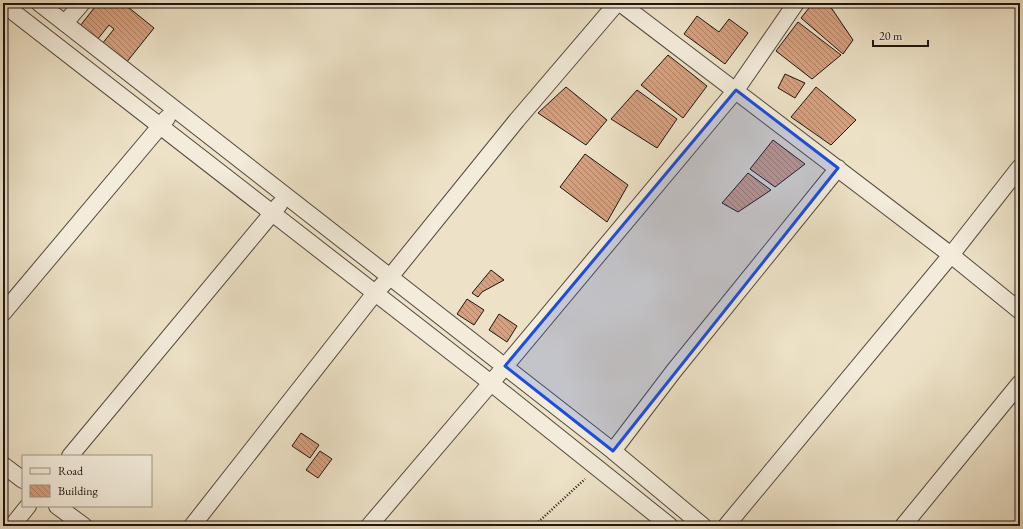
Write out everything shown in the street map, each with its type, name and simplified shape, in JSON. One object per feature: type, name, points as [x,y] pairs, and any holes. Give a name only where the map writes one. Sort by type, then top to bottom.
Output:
[{"type":"street","points":[[39,3],[614,451],[702,526]]},
{"type":"street","points":[[65,23],[82,3]]},
{"type":"street","points":[[192,526],[375,293],[390,277],[517,120],[617,3]]},
{"type":"street","points":[[620,3],[951,255],[1020,311]]},
{"type":"street","points":[[369,526],[491,383],[736,90],[796,3]]},
{"type":"street","points":[[3,4],[491,383],[670,526]]},
{"type":"street","points":[[3,313],[174,108]]},
{"type":"street","points":[[726,526],[951,255],[1020,167]]},
{"type":"street","points":[[614,451],[673,372],[838,168]]},
{"type":"street","points":[[71,455],[286,196]]},
{"type":"street","points":[[902,526],[1020,383]]},
{"type":"street","points":[[3,465],[22,479]]},
{"type":"street","points":[[12,526],[27,507]]},
{"type":"street","points":[[58,507],[84,526]]},
{"type":"path","points":[[534,526],[597,468]]},
{"type":"highlighted area","points":[[736,90],[838,168],[613,451],[505,366]]},
{"type":"building","points":[[98,3],[123,3],[154,28],[126,63],[102,44],[114,29],[109,25],[97,40],[80,26]]},
{"type":"building","points":[[813,3],[828,3],[853,40],[843,54],[801,18]]},
{"type":"building","points":[[697,16],[719,32],[729,19],[748,33],[725,64],[684,34]]},
{"type":"building","points":[[798,22],[841,55],[812,79],[776,51]]},
{"type":"building","points":[[668,55],[707,86],[683,118],[641,85]]},
{"type":"building","points":[[785,74],[805,83],[795,98],[778,88]]},
{"type":"building","points":[[566,87],[607,120],[586,145],[538,113]]},
{"type":"building","points":[[816,87],[856,120],[831,145],[791,117]]},
{"type":"building","points":[[637,90],[677,119],[657,148],[611,119]]},
{"type":"building","points":[[773,140],[805,164],[775,187],[750,169]]},
{"type":"building","points":[[585,154],[628,185],[607,222],[560,187]]},
{"type":"building","points":[[748,173],[771,190],[738,212],[722,203]]},
{"type":"building","points":[[491,270],[504,280],[482,292],[478,297],[472,293]]},
{"type":"building","points":[[467,299],[484,310],[474,325],[457,314]]},
{"type":"building","points":[[499,314],[517,326],[507,342],[489,330]]},
{"type":"building","points":[[301,433],[319,445],[310,458],[292,446]]},
{"type":"building","points":[[320,451],[332,459],[318,478],[306,470]]}]
